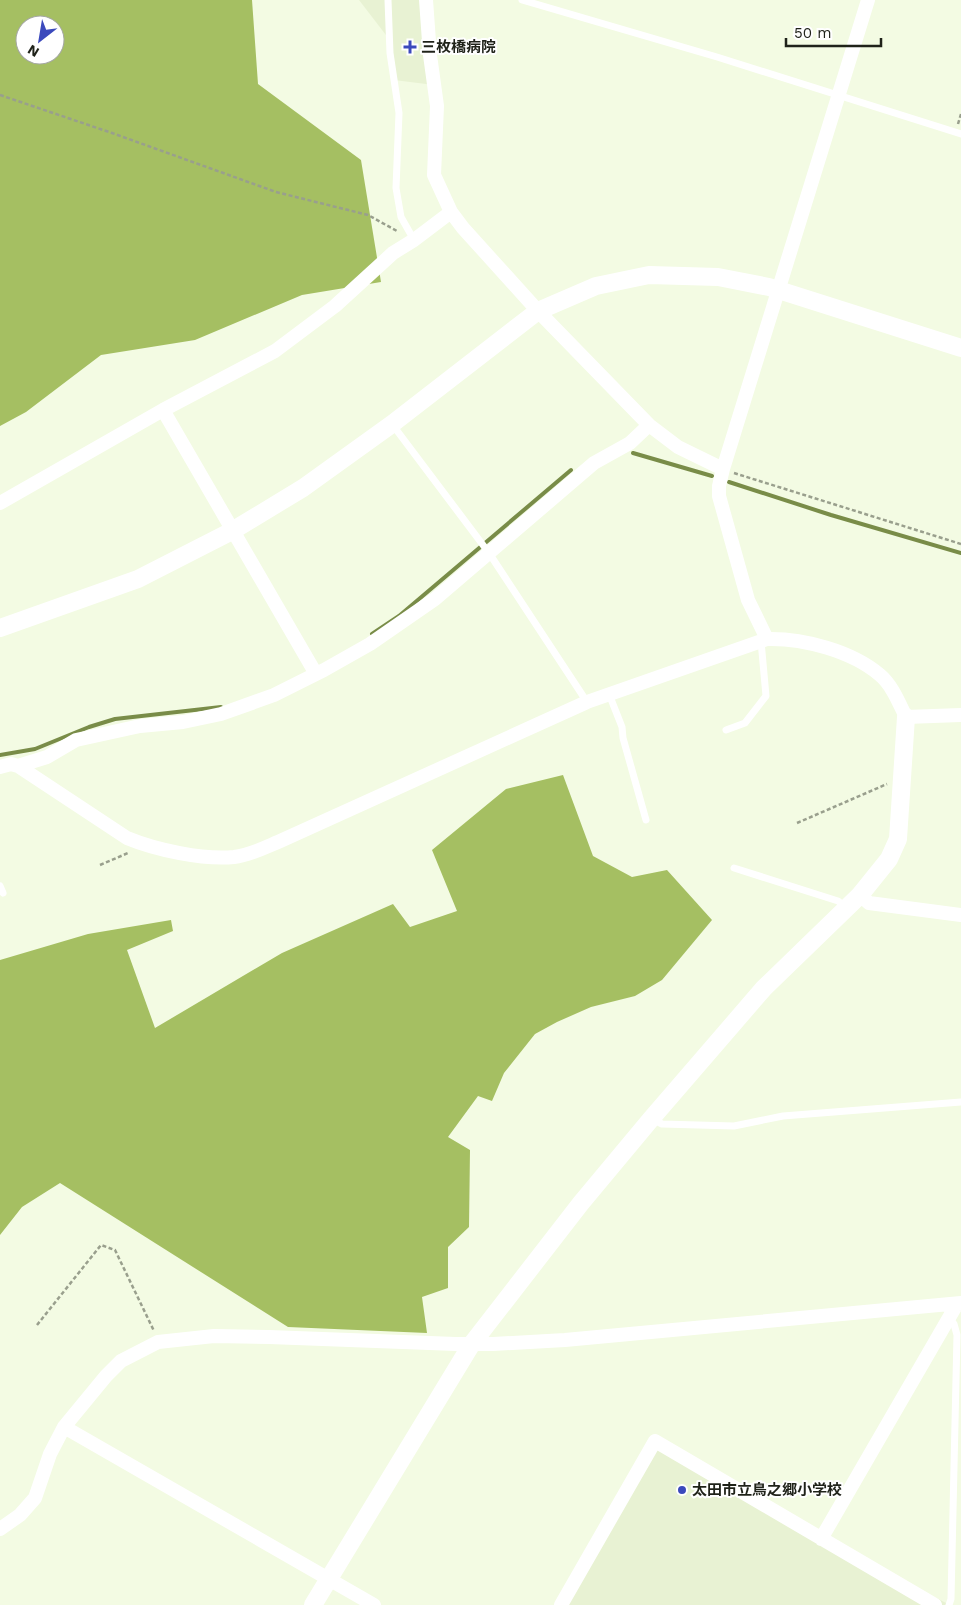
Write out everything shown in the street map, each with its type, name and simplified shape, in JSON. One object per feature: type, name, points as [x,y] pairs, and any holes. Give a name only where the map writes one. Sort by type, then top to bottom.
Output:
[{"type":"street","points":[[426,0],[430,56],[437,106],[434,175],[451,212],[463,228],[538,311],[649,426],[678,447],[723,469]]},
{"type":"street","points":[[764,640],[748,600],[729,535],[719,496],[719,486],[868,0]]},
{"type":"street","points":[[0,503],[164,410],[275,351],[335,306],[392,253],[414,240],[451,212]]},
{"type":"street","points":[[0,628],[138,579],[232,531],[303,488],[392,424],[538,311],[596,286],[649,275],[674,274],[718,277],[779,291],[961,348]]},
{"type":"street","points":[[164,410],[316,674]]},
{"type":"street","points":[[18,766],[47,757],[76,740],[140,726],[183,722],[221,714],[274,695],[316,674],[370,644],[427,605],[594,463],[630,443],[649,426]]},
{"type":"street","points":[[0,767],[11,764],[18,766],[127,838],[146,846],[216,858],[252,853],[587,702],[764,640],[786,640],[832,650],[870,668],[886,682],[906,717],[899,834],[895,849],[878,875],[860,896],[764,988],[581,1203],[471,1345],[313,1605]]},
{"type":"street","points":[[906,717],[961,715]]},
{"type":"street","points":[[860,896],[869,903],[961,915]]},
{"type":"street","points":[[0,1529],[20,1515],[35,1498],[50,1454],[64,1427],[121,1361],[158,1342],[188,1338],[260,1336],[471,1345],[565,1340],[960,1301]]},
{"type":"street","points":[[821,1539],[948,1317],[960,1301]]},
{"type":"street","points":[[64,1427],[374,1605]]},
{"type":"street","points":[[560,1605],[654,1441],[935,1605]]},
{"type":"lane","points":[[388,0],[390,53],[398,113],[396,188],[401,217],[414,240]]},
{"type":"lane","points":[[522,0],[961,134]]},
{"type":"lane","points":[[392,424],[489,553],[587,702]]},
{"type":"lane","points":[[726,730],[745,723],[766,696],[764,640]]},
{"type":"lane","points":[[609,694],[622,727],[623,738],[646,820]]},
{"type":"lane","points":[[734,868],[838,901],[847,908]]},
{"type":"lane","points":[[651,1119],[662,1124],[734,1126],[783,1116],[961,1102]]},
{"type":"lane","points":[[948,1317],[954,1324],[957,1336],[951,1599],[948,1605]]},
{"type":"path","points":[[0,95],[276,192],[368,215],[414,240]]},
{"type":"path","points":[[723,469],[961,544]]},
{"type":"path","points":[[797,823],[892,781],[903,780]]},
{"type":"path","points":[[100,865],[146,846]]},
{"type":"path","points":[[37,1325],[100,1245],[115,1250],[158,1342]]},
{"type":"shaded area","name":"三枚橋病院","points":[[359,0],[426,0],[434,85],[394,80],[389,39]]},
{"type":"shaded area","name":"太田市立鳥之郷小学校","points":[[655,1441],[821,1539],[950,1605],[561,1605]]},
{"type":"green space","points":[[0,0],[252,0],[258,84],[361,160],[381,282],[302,295],[195,340],[101,355],[26,412],[0,426]]},
{"type":"green space","points":[[563,775],[593,856],[632,877],[667,870],[712,920],[662,980],[635,996],[591,1007],[535,1034],[504,1073],[492,1101],[478,1096],[448,1137],[470,1150],[469,1227],[448,1247],[448,1288],[422,1297],[427,1333],[288,1327],[60,1183],[22,1207],[0,1235],[0,960],[88,934],[171,920],[173,931],[127,950],[155,1028],[282,953],[393,904],[410,927],[457,911],[432,850],[506,789]]},
{"type":"waterway","points":[[633,453],[712,476]]},
{"type":"waterway","points":[[372,634],[399,616],[571,470]]},
{"type":"waterway","points":[[729,482],[831,515],[961,553]]},
{"type":"waterway","points":[[0,755],[35,749],[89,727],[115,719],[221,707]]},
{"type":"place","name":"三枚橋病院","points":[[410,47]]},
{"type":"place","name":"太田市立鳥之郷小学校","points":[[682,1490]]}]
